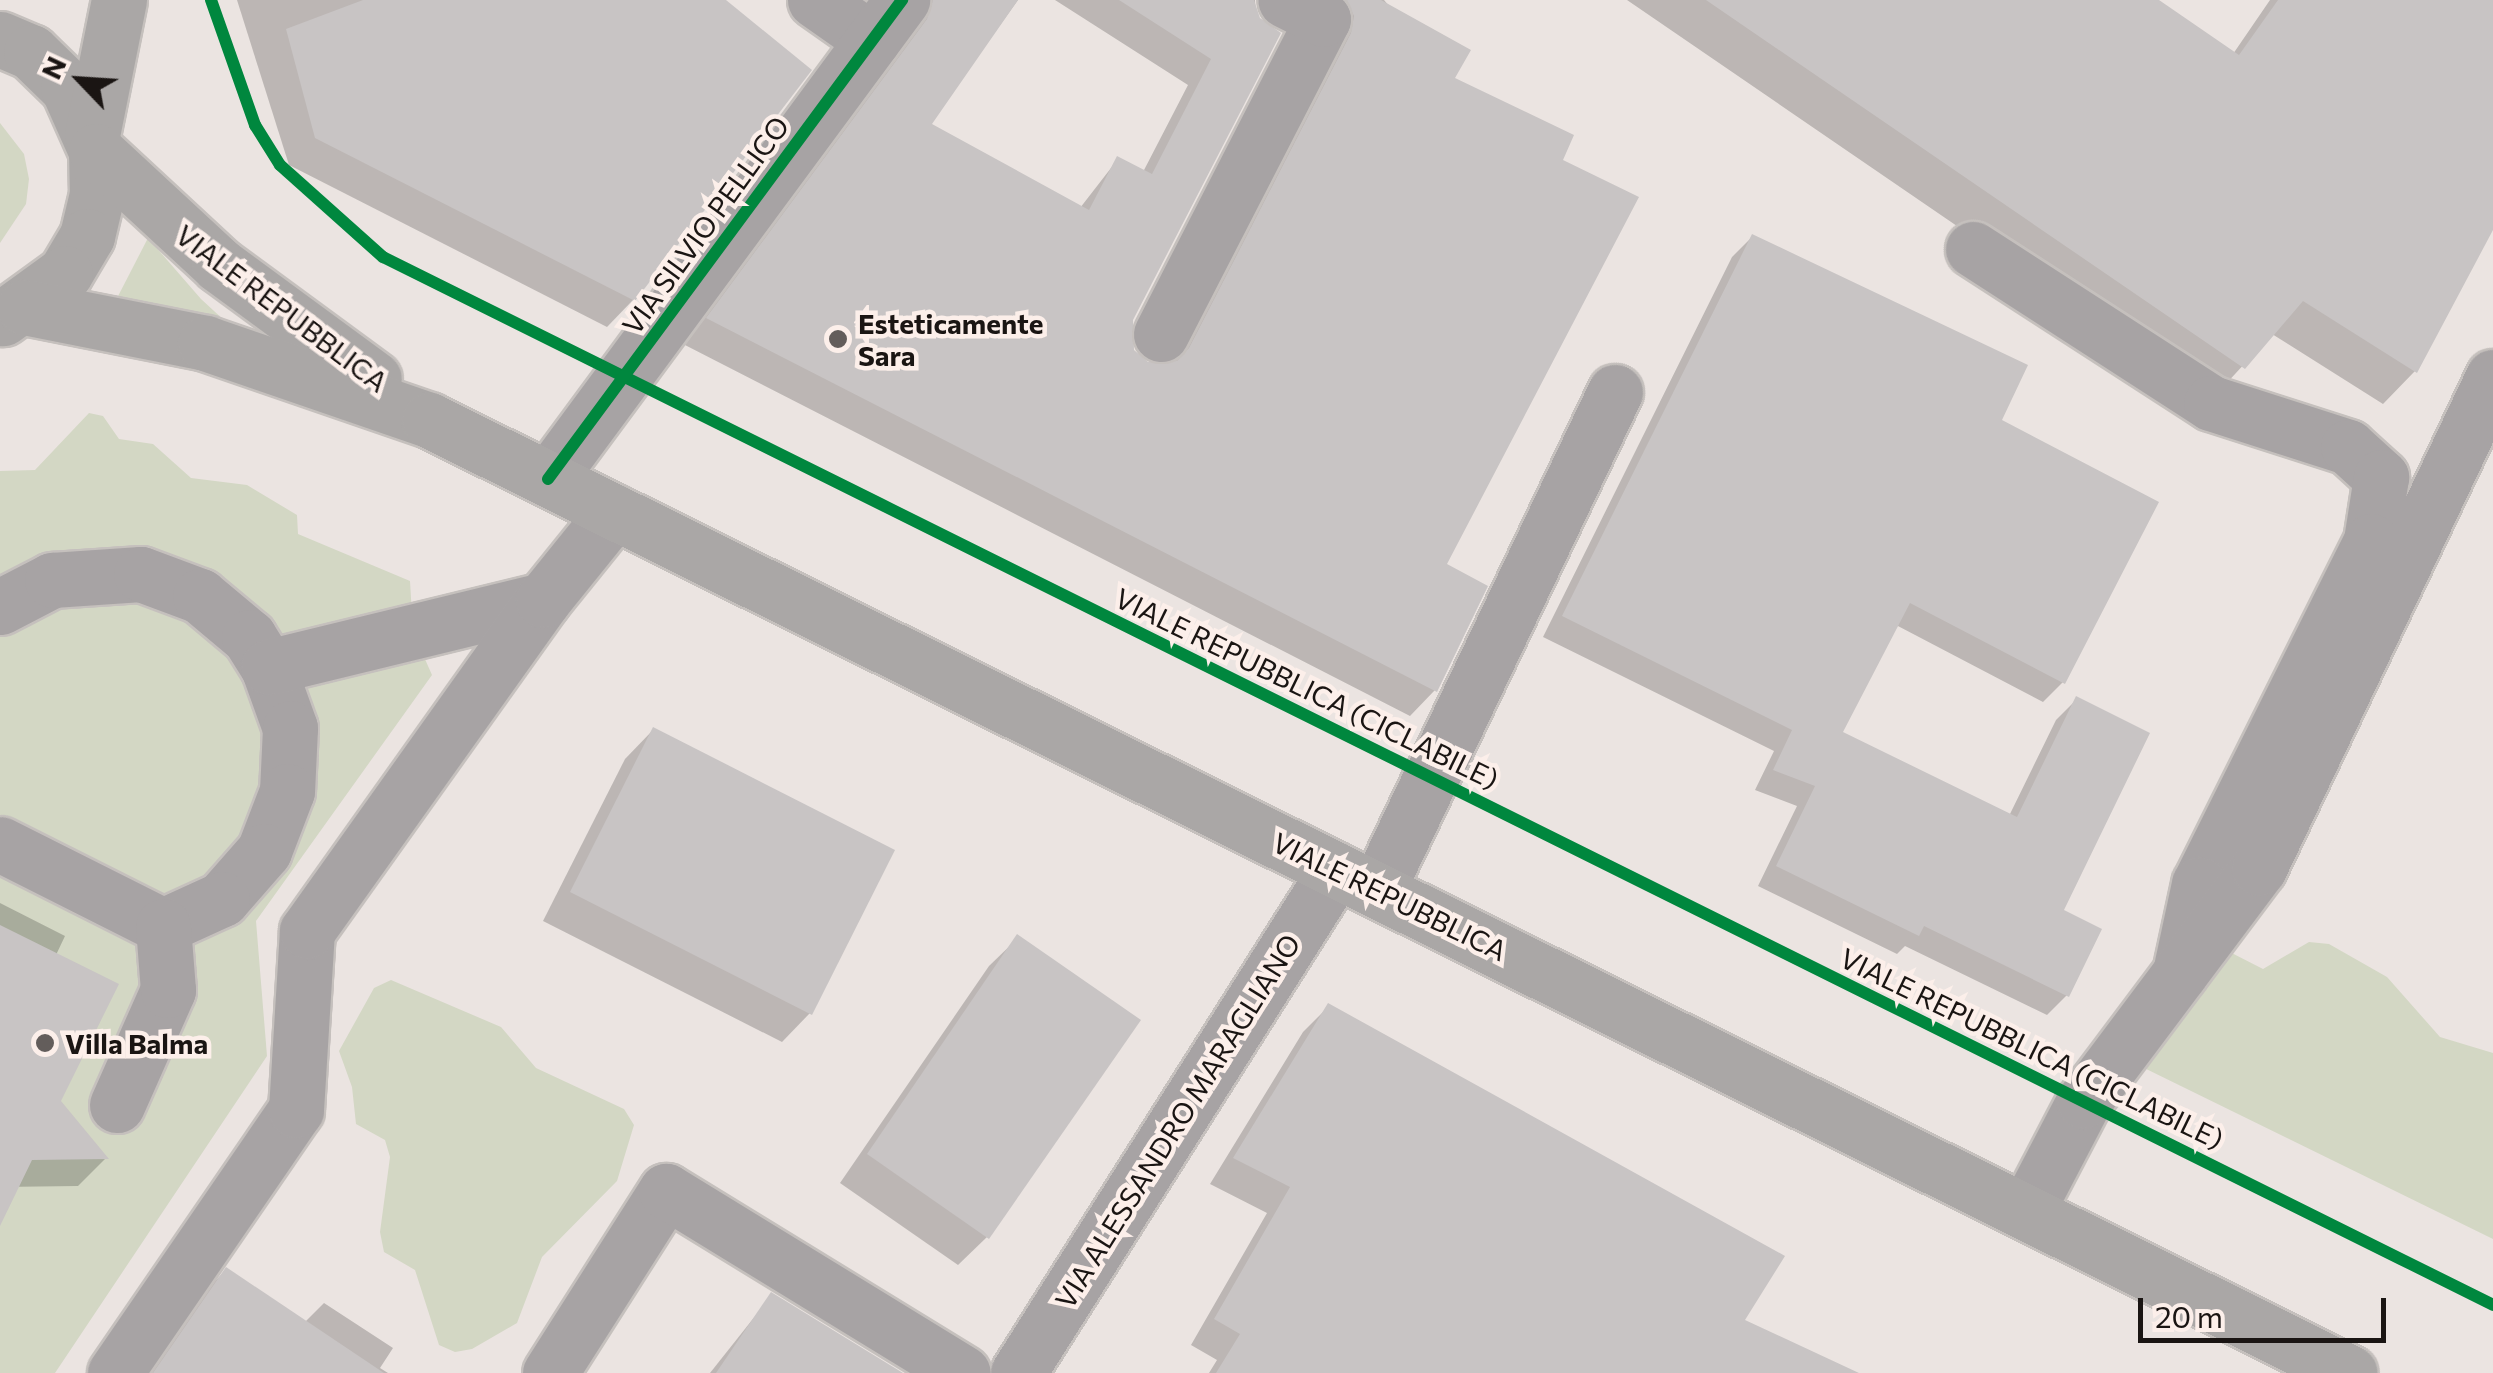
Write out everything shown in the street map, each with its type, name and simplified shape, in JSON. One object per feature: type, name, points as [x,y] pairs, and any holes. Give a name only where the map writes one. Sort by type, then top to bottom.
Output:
[{"type":"main road","points":[[12,313],[65,273],[87,236],[97,194],[94,143],[119,0]]},
{"type":"main road","points":[[0,39],[31,52],[68,88],[94,143]]},
{"type":"main road","name":"VIALE REPUBBLICA","points":[[94,143],[218,265],[429,420]]},
{"type":"main road","name":"VIALE REPUBBLICA","points":[[12,313],[205,343],[429,420],[2350,1373]]},
{"type":"street","points":[[815,0],[887,20]]},
{"type":"street","points":[[1161,334],[1318,17]]},
{"type":"street","name":"VIA SILVIO PELLICO","points":[[548,478],[887,20]]},
{"type":"street","points":[[1973,250],[2211,404],[2348,447],[2381,477],[2370,541],[2199,884],[2180,973]]},
{"type":"street","points":[[2026,1212],[2084,1101],[2259,868],[2493,376]]},
{"type":"street","name":"VIA ALESSANDRO MARAGLIANO","points":[[1018,1373],[1356,880],[1615,392]]},
{"type":"street","points":[[116,1373],[296,1110],[307,931],[543,600],[614,512]]},
{"type":"street","points":[[0,607],[52,580],[141,574],[200,596],[249,637],[268,667],[290,728],[288,792],[264,851],[222,899],[162,926]]},
{"type":"street","points":[[268,667],[543,600]]},
{"type":"street","points":[[0,844],[162,926]]},
{"type":"street","points":[[117,1105],[168,990],[162,926]]},
{"type":"street","points":[[550,1373],[666,1191],[963,1373]]},
{"type":"green space","points":[[0,123],[24,154],[29,179],[26,204],[0,243]]},
{"type":"green space","points":[[148,238],[201,299],[239,334],[115,302]]},
{"type":"green space","points":[[89,413],[103,416],[119,439],[153,444],[191,478],[247,485],[297,515],[298,534],[410,581],[413,632],[432,675],[256,921],[267,1056],[55,1373],[0,1373],[0,471],[35,470]]},
{"type":"green space","points":[[2309,942],[2329,944],[2387,977],[2440,1037],[2493,1053],[2493,1239],[2136,1064],[2218,946],[2263,969]]},
{"type":"green space","points":[[391,980],[501,1027],[536,1068],[624,1109],[634,1125],[617,1181],[542,1257],[517,1323],[472,1349],[455,1352],[439,1345],[415,1270],[384,1252],[380,1232],[390,1157],[385,1140],[356,1124],[352,1087],[339,1051],[374,988]]},
{"type":"building","points":[[363,0],[726,0],[812,70],[635,301],[315,138],[286,29]]},
{"type":"building","points":[[933,0],[1018,0],[932,124],[1089,210],[1117,156],[1152,174],[1211,59],[1119,0],[1254,0],[1260,18],[1281,33],[1133,320],[1134,350],[1148,362],[1177,361],[1189,348],[1351,33],[1354,16],[1347,0],[1381,0],[1471,50],[1455,78],[1574,135],[1563,160],[1639,197],[1447,564],[1488,586],[1437,692],[706,318],[927,19]]},
{"type":"building","points":[[1706,0],[2159,0],[2239,55],[2278,0],[2493,0],[2493,230],[2417,373],[2303,301],[2245,369]]},
{"type":"building","points":[[1752,234],[2028,365],[2002,420],[2159,502],[2065,684],[1910,603],[1843,732],[2017,817],[2076,696],[2150,733],[2064,910],[2102,929],[2069,997],[1924,926],[1919,936],[1776,866],[1815,786],[1773,770],[1792,730],[1562,616]]},
{"type":"building","points":[[653,727],[895,850],[812,1015],[570,892]]},
{"type":"building","name":"Villa Balma","points":[[0,925],[119,984],[61,1101],[109,1159],[32,1160],[0,1226]]},
{"type":"building","points":[[1017,934],[1141,1020],[989,1239],[867,1154]]},
{"type":"building","points":[[1328,1003],[1785,1256],[1745,1320],[1859,1373],[1216,1373],[1240,1334],[1214,1319],[1290,1187],[1233,1158]]},
{"type":"building","points":[[226,1267],[384,1373],[153,1373]]},
{"type":"building","points":[[771,1292],[903,1373],[716,1373]]},
{"type":"cycle path","name":"VIALE REPUBBLICA (CICLABILE)","points":[[211,0],[255,125],[280,165],[383,257],[2493,1305]]},
{"type":"cycle path","points":[[548,479],[902,0]]},
{"type":"place","name":"Esteticamente Sara","points":[[838,339]]},
{"type":"place","name":"Villa Balma","points":[[45,1043]]}]
